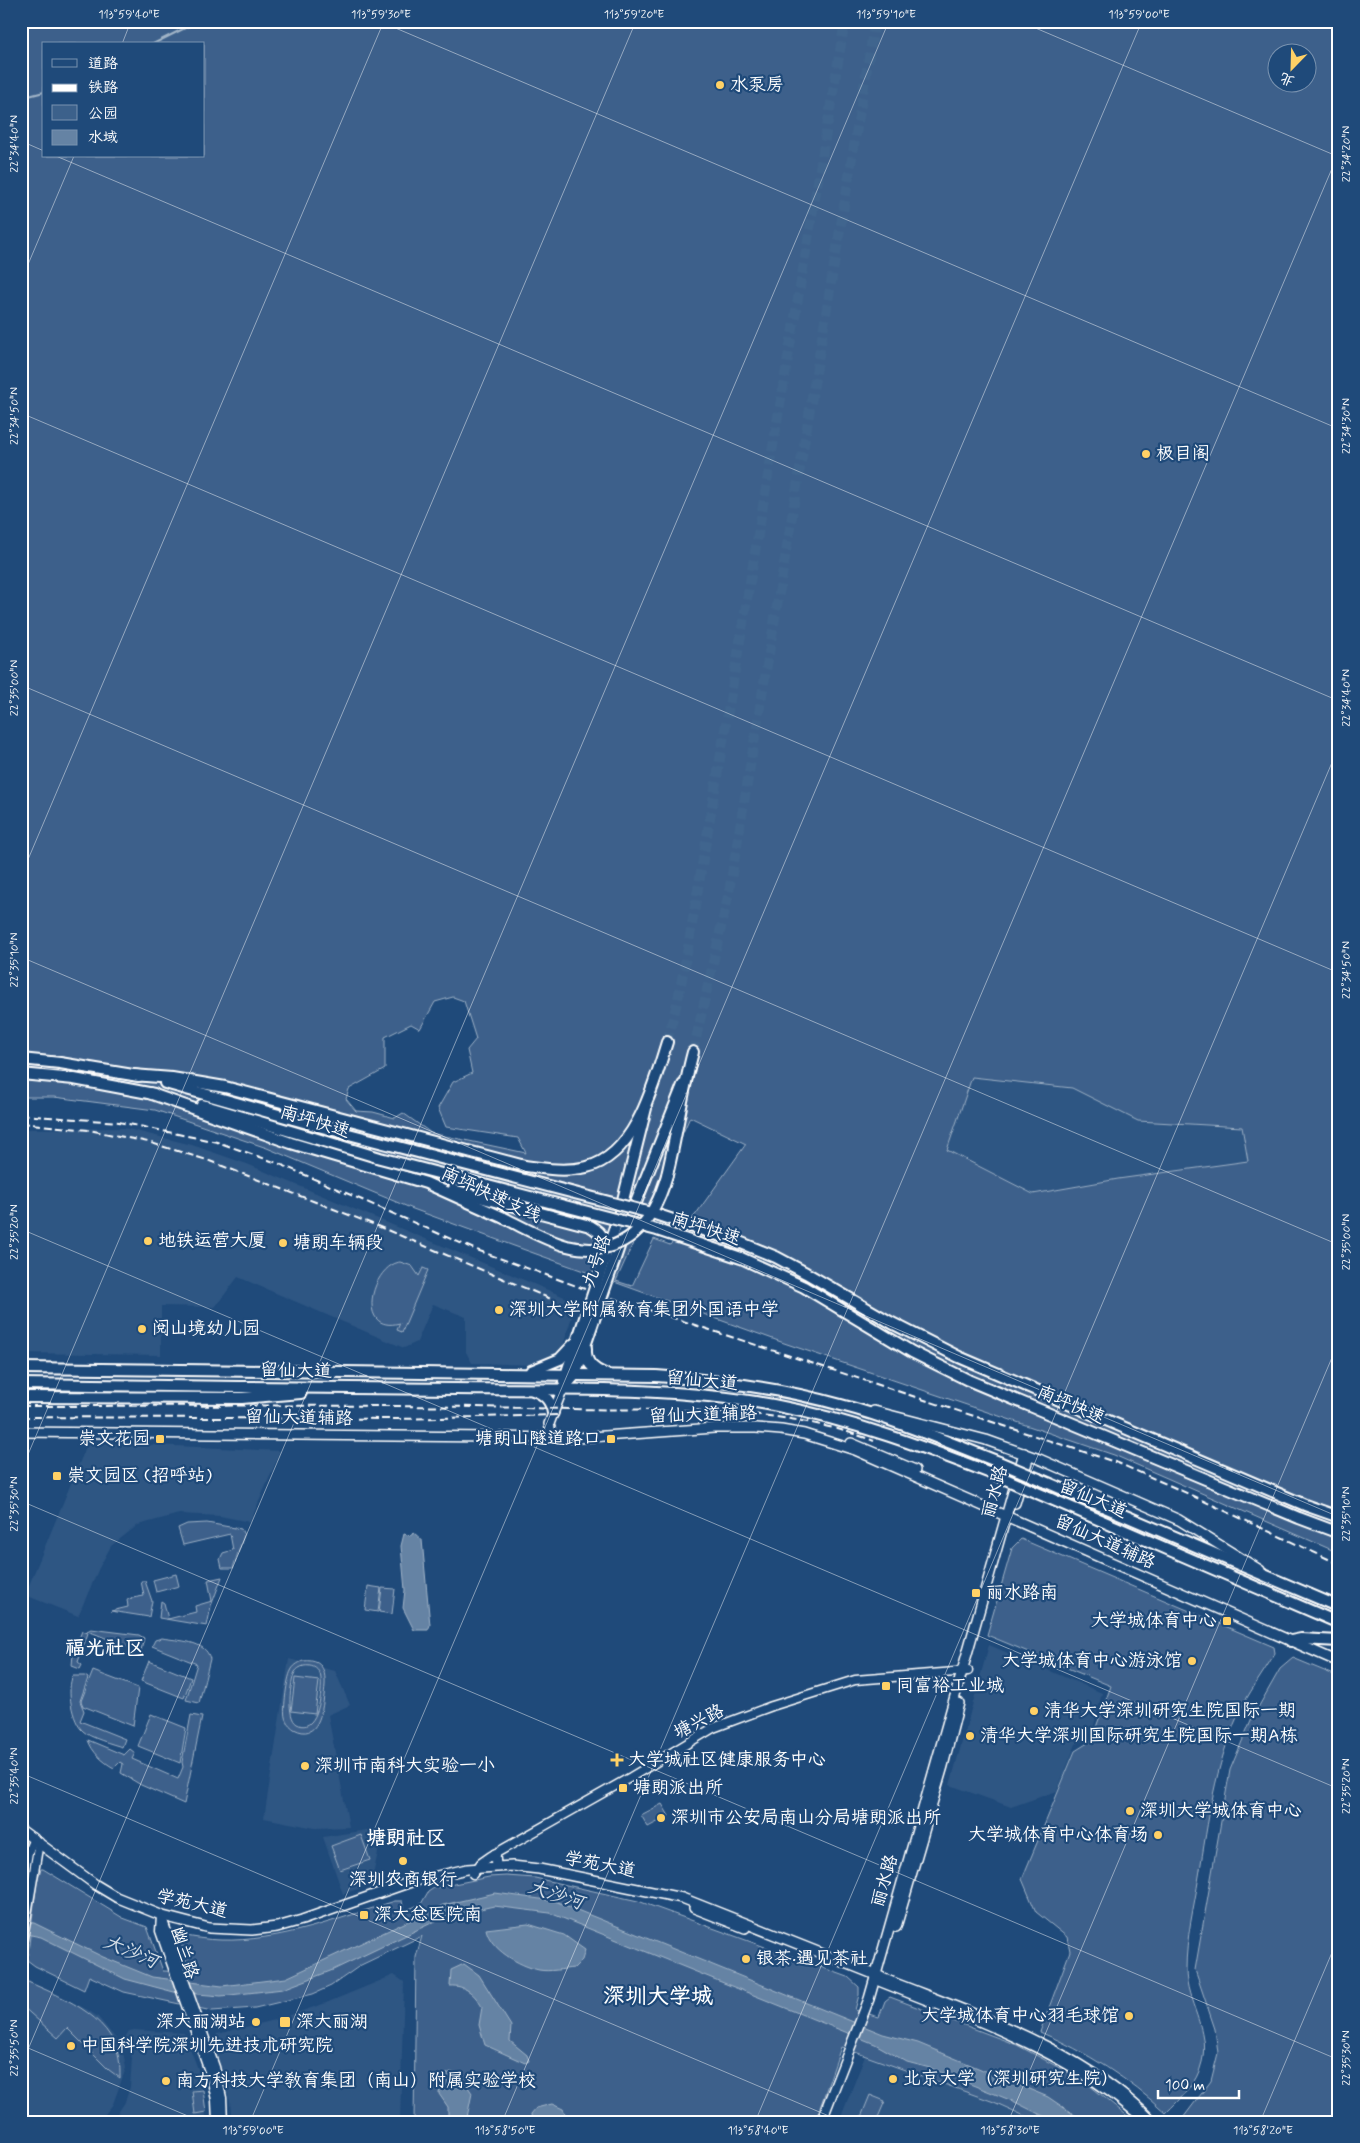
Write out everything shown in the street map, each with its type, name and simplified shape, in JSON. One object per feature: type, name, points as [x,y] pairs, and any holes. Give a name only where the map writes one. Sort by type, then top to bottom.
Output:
[{"type":"main road","name":"南坪快速支线","points":[[133,1075],[172,1078],[225,1087],[525,1166],[548,1170],[569,1170],[589,1167],[604,1159],[619,1147],[630,1133],[649,1097],[666,1042]]},
{"type":"main road","name":"南坪快速支线","points":[[149,1093],[291,1143],[426,1183],[546,1238],[567,1245],[587,1248],[608,1246],[631,1236],[647,1221],[659,1201],[681,1114],[686,1080],[693,1052]]},
{"type":"main road","name":"南坪快速","points":[[21,1059],[60,1063],[133,1075],[200,1091],[384,1144],[655,1214],[739,1242],[776,1257],[892,1323],[959,1358],[1289,1498],[1339,1517]]},
{"type":"main road","name":"南坪快速","points":[[21,1074],[74,1080],[204,1105],[380,1158],[649,1228],[741,1258],[804,1287],[912,1352],[968,1380],[1339,1533]]},
{"type":"main road","name":"九号路","points":[[562,1390],[570,1375],[665,1126],[686,1080]]},
{"type":"main road","name":"九号路","points":[[584,1336],[620,1212],[649,1097]]},
{"type":"main road","points":[[426,1183],[590,1226],[597,1230],[605,1241],[605,1259]]},
{"type":"main road","points":[[511,1374],[539,1369],[560,1359],[584,1336]]},
{"type":"main road","points":[[584,1336],[588,1362],[599,1371],[614,1376]]},
{"type":"main road","name":"留仙大道","points":[[21,1368],[614,1376],[683,1378],[747,1385],[842,1405],[911,1428],[999,1462],[1339,1607]]},
{"type":"main road","name":"留仙大道","points":[[21,1384],[530,1389],[689,1395],[775,1406],[868,1428],[908,1441],[1001,1477],[1339,1623]]},
{"type":"main road","points":[[21,1397],[261,1397],[360,1388]]},
{"type":"main road","points":[[530,1389],[544,1395],[551,1405],[553,1413]]},
{"type":"main road","points":[[551,1432],[549,1424],[562,1390]]},
{"type":"main road","points":[[842,1405],[893,1415],[986,1440],[1024,1453],[1179,1520],[1286,1585]]},
{"type":"main road","name":"留仙大道辅路","points":[[21,1427],[551,1432],[728,1423],[782,1424],[826,1434],[870,1449],[1009,1515],[1296,1640],[1339,1656]]},
{"type":"main road","name":"留仙大道辅路","points":[[21,1432],[577,1438],[714,1428],[781,1430],[828,1441],[855,1450],[991,1510],[1009,1515]]},
{"type":"main road","name":"丽水路","points":[[827,2122],[872,2000],[943,1766],[965,1671],[1009,1515],[1027,1462],[1024,1453]]},
{"type":"main road","points":[[1296,1640],[1339,1641]]},
{"type":"main road","name":"留仙大道辅路","points":[[1296,1640],[1339,1662]]},
{"type":"main road","name":"学苑大道","points":[[21,1830],[36,1843],[106,1892],[161,1920],[236,1931],[265,1929],[302,1920],[411,1882],[496,1866],[539,1869],[682,1898],[878,1978]]},
{"type":"main road","name":"学苑大道","points":[[21,1837],[36,1843]]},
{"type":"main road","points":[[495,1854],[496,1866]]},
{"type":"main road","name":"学苑大道","points":[[475,1870],[531,1872],[667,1900],[696,1908],[878,1978]]},
{"type":"main road","name":"丽水路","points":[[821,2122],[853,2052]]},
{"type":"street","name":"塘兴路","points":[[475,1870],[495,1854],[631,1778],[713,1728],[772,1706],[855,1680],[965,1671]]},
{"type":"street","points":[[21,1894],[27,1855],[36,1843]]},
{"type":"street","points":[[21,1950],[36,1843]]},
{"type":"street","name":"幽兰路","points":[[161,1920],[160,1931],[175,1963],[218,2076],[223,2122]]},
{"type":"street","name":"学苑大道","points":[[878,1978],[1013,2036],[1057,2058],[1108,2090],[1146,2122]]},
{"type":"street","name":"学苑大道","points":[[878,1978],[1012,2029],[1054,2050],[1117,2089],[1154,2122]]},
{"type":"street","name":"幽兰路","points":[[191,2008],[211,2077],[216,2100],[217,2122]]},
{"type":"shaded area","points":[[972,1077],[1072,1088],[1138,1121],[1242,1127],[1248,1162],[1118,1179],[1033,1194],[946,1150]]},
{"type":"shaded area","name":"塘朗车辆段","points":[[124,1128],[192,1145],[247,1164],[574,1301],[576,1303],[562,1349],[539,1365],[472,1363],[466,1352],[466,1317],[433,1304],[417,1342],[404,1348],[238,1277],[215,1307],[161,1306],[161,1355],[21,1353],[21,1129]]},
{"type":"shaded area","points":[[88,1442],[281,1451],[250,1522],[220,1516],[179,1514],[138,1525],[111,1546],[78,1616],[25,1595]]},
{"type":"shaded area","name":"清华大学深圳研究生院国际一期","points":[[989,1645],[1102,1693],[1093,1729],[1084,1740],[1076,1744],[1057,1791],[1011,1807],[950,1785]]},
{"type":"shaded area","name":"深圳市南科大实验一小","points":[[289,1659],[335,1671],[350,1705],[328,1715],[349,1827],[315,1828],[264,1818]]},
{"type":"shaded area","points":[[373,1829],[378,1832],[381,1839],[373,1875],[375,1883],[343,1894],[323,1837]]},
{"type":"shaded area","points":[[394,1975],[404,1982],[400,2122],[232,2122],[230,2102],[213,2044],[217,2034],[278,2019],[326,2003]]},
{"type":"shaded area","name":"中国科学院深圳先进技术研究院","points":[[21,1977],[88,2010],[98,2017],[117,2040],[123,2052],[126,2068],[113,2104],[99,2122],[21,2122]]},
{"type":"shaded area","name":"南方科技大学教育集团（南山）附属实验学校","points":[[129,2031],[184,2033],[200,2074],[207,2122],[112,2122],[125,2102],[130,2087],[132,2058],[126,2036]]},
{"type":"shaded area","name":"北京大学（深圳研究生院）","points":[[865,2056],[994,2102],[1038,2122],[839,2122]]},
{"type":"green space","points":[[21,21],[1339,21],[1339,1553],[1114,1455],[784,1343],[514,1246],[413,1209],[267,1148],[155,1110],[54,1097],[21,1097]],"holes":[[[453,997],[464,1001],[476,1039],[467,1050],[472,1073],[453,1082],[438,1108],[446,1127],[518,1138],[526,1153],[431,1133],[403,1113],[395,1118],[373,1112],[356,1111],[346,1099],[349,1089],[385,1069],[385,1037],[411,1024],[420,1029],[435,1002]],[[972,1077],[1072,1088],[1138,1121],[1242,1127],[1248,1161],[1118,1179],[1033,1194],[947,1150]],[[690,1117],[746,1144],[696,1214],[670,1245],[654,1239],[632,1286],[616,1281]]]},
{"type":"green space","points":[[400,1262],[412,1266],[419,1276],[423,1268],[428,1270],[402,1332],[397,1330],[400,1323],[386,1324],[377,1319],[373,1310],[372,1298],[375,1286],[381,1275],[390,1266]]},
{"type":"green space","points":[[207,1523],[241,1529],[244,1535],[233,1568],[222,1568],[220,1559],[223,1553],[233,1550],[230,1534],[183,1545],[178,1528],[187,1524]]},
{"type":"green space","name":"深圳大学城体育中心","points":[[1021,1539],[1274,1647],[1275,1653],[1246,1699],[1230,1734],[1213,1794],[1186,1958],[1187,1982],[1203,2038],[1204,2050],[1200,2070],[1192,2084],[1166,2113],[1107,2067],[1074,2048],[1040,2032],[1070,1951],[1067,1937],[1036,1912],[1022,1879],[1075,1751],[1091,1741],[1111,1686],[987,1635],[1012,1548]]},
{"type":"green space","points":[[176,1574],[179,1586],[156,1592],[153,1580]]},
{"type":"green space","points":[[222,1577],[211,1606],[207,1626],[159,1618],[161,1601],[164,1603],[168,1619],[196,1612],[195,1606],[212,1601],[208,1580]]},
{"type":"green space","points":[[141,1581],[145,1581],[152,1601],[149,1617],[111,1611],[128,1607],[127,1599],[144,1596]]},
{"type":"green space","points":[[368,1586],[381,1588],[378,1612],[365,1610]]},
{"type":"green space","points":[[382,1588],[395,1589],[392,1614],[379,1612]]},
{"type":"green space","points":[[91,1629],[139,1635],[144,1638],[141,1651],[87,1631]]},
{"type":"green space","points":[[82,1631],[88,1633],[78,1662],[82,1665],[80,1669],[72,1666],[73,1653]]},
{"type":"green space","points":[[162,1638],[190,1642],[203,1648],[207,1653],[210,1659],[199,1703],[186,1700],[197,1664],[152,1646],[155,1640]]},
{"type":"green space","points":[[1293,1658],[1339,1677],[1339,2122],[1180,2122],[1211,2081],[1218,2053],[1215,2029],[1195,1970],[1230,1770],[1251,1720],[1280,1669]]},
{"type":"green space","points":[[149,1661],[191,1678],[184,1698],[141,1681]]},
{"type":"green space","points":[[303,1661],[311,1661],[321,1666],[324,1671],[325,1683],[322,1709],[317,1723],[309,1731],[302,1732],[294,1729],[287,1722],[285,1713],[290,1675],[293,1668]],"holes":[[[307,1666],[314,1667],[319,1672],[321,1688],[315,1716],[310,1723],[304,1726],[297,1724],[291,1715],[290,1700],[295,1672]]]},
{"type":"green space","points":[[93,1671],[138,1688],[133,1726],[83,1706],[81,1701]]},
{"type":"green space","points":[[73,1676],[85,1676],[88,1678],[80,1701],[84,1711],[80,1721],[125,1739],[122,1747],[91,1736],[79,1727],[71,1705],[70,1688]]},
{"type":"green space","points":[[295,1678],[319,1681],[315,1714],[291,1711]]},
{"type":"green space","points":[[151,1714],[186,1728],[180,1763],[138,1746]]},
{"type":"green space","points":[[191,1715],[202,1717],[184,1804],[141,1785],[121,1773],[123,1764],[120,1762],[114,1768],[110,1766],[95,1753],[88,1740],[124,1755],[130,1749],[135,1753],[132,1759],[178,1779],[183,1767],[182,1762]]},
{"type":"green space","points":[[662,1804],[669,1816],[648,1827],[641,1815]]},
{"type":"green space","points":[[361,1835],[370,1860],[340,1870],[331,1846]]},
{"type":"green space","points":[[41,1869],[123,1918],[147,1927],[163,1971],[189,1972],[179,1935],[205,1939],[243,1940],[287,1933],[395,1901],[402,1901],[404,1911],[421,1904],[428,1892],[434,1888],[489,1877],[535,1878],[638,1901],[848,1977],[859,1987],[855,2010],[879,2017],[885,2001],[890,1997],[1017,2045],[1084,2081],[1135,2122],[1038,2122],[994,2102],[841,2047],[815,2122],[414,2122],[416,1957],[422,1936],[361,1965],[331,1986],[313,1994],[255,2008],[212,2011],[124,1992],[89,1976],[84,1990],[35,1966],[27,1960],[37,1881]]},
{"type":"green space","points":[[21,1979],[66,1999],[81,2008],[106,2030],[114,2043],[119,2059],[120,2078],[109,2070],[67,2028],[58,2038],[21,2005]]},
{"type":"green space","points":[[203,2090],[206,2112],[195,2114],[192,2091]]},
{"type":"green space","points":[[870,2095],[885,2101],[876,2122],[859,2122]]},
{"type":"water","points":[[414,1533],[422,1540],[430,1625],[428,1630],[414,1630],[403,1608],[405,1590],[401,1546],[404,1534],[410,1536]]},
{"type":"water","points":[[495,1893],[555,1901],[883,2034],[918,2043],[1048,2097],[1085,2122],[1055,2122],[1015,2102],[930,2068],[907,2062],[875,2044],[550,1913],[494,1906],[444,1917],[333,1970],[283,1989],[221,1996],[174,1992],[125,1979],[41,1937],[21,1933],[21,1922],[34,1923],[103,1957],[152,1977],[222,1986],[286,1978],[443,1905]]},
{"type":"water","points":[[528,1924],[564,1935],[585,1950],[582,1960],[574,1968],[547,1971],[531,1968],[514,1961],[499,1950],[486,1929]]},
{"type":"water","points":[[464,1964],[479,1975],[511,2026],[510,2041],[527,2055],[529,2061],[525,2063],[485,2045],[479,2025],[482,2007],[469,1991],[460,1987],[450,1986],[451,1970]]},
{"type":"water","points":[[451,2072],[462,2078],[472,2093],[466,2122],[448,2122],[448,2107],[439,2094],[441,2077]]},
{"type":"water","points":[[552,2104],[563,2109],[569,2122],[532,2122],[531,2114],[536,2108]]},
{"type":"waterway","points":[[157,42],[199,21]]},
{"type":"waterway","points":[[21,81],[29,94]]},
{"type":"waterway","points":[[21,98],[42,93]]},
{"type":"tunnel","points":[[667,1042],[688,948],[845,21]]},
{"type":"tunnel","points":[[693,1052],[729,892],[875,21]]},
{"type":"railway","points":[[21,1115],[119,1122],[217,1142],[280,1164],[474,1249],[585,1289]]},
{"type":"railway","points":[[21,1123],[89,1130],[148,1142],[207,1160],[375,1225],[551,1299]]},
{"type":"railway","points":[[612,1298],[1118,1463],[1339,1564]]},
{"type":"railway","points":[[21,1406],[362,1406],[684,1410],[762,1415],[800,1421],[837,1429],[874,1441]]},
{"type":"railway","points":[[21,1417],[399,1419],[558,1415]]},
{"type":"place","name":"水泵房","points":[[720,85]]},
{"type":"place","name":"极目阁","points":[[1146,454]]},
{"type":"place","name":"地铁运营大厦","points":[[148,1241]]},
{"type":"place","name":"塘朗车辆段","points":[[283,1243]]},
{"type":"place","name":"深圳大学附属教育集团外国语中学","points":[[499,1310]]},
{"type":"place","name":"阅山境幼儿园","points":[[142,1329]]},
{"type":"place","name":"崇文花园","points":[[160,1439]]},
{"type":"place","name":"塘朗山隧道路口","points":[[611,1439]]},
{"type":"place","name":"崇文园区 (招呼站)","points":[[57,1476]]},
{"type":"place","name":"丽水路南","points":[[976,1593]]},
{"type":"place","name":"大学城体育中心","points":[[1227,1621]]},
{"type":"place","name":"大学城体育中心游泳馆","points":[[1192,1661]]},
{"type":"place","name":"同富裕工业城","points":[[886,1686]]},
{"type":"place","name":"清华大学深圳研究生院国际一期","points":[[1034,1711]]},
{"type":"place","name":"清华大学深圳国际研究生院国际一期A栋","points":[[970,1736]]},
{"type":"place","name":"大学城社区健康服务中心","points":[[617,1760]]},
{"type":"place","name":"深圳市南科大实验一小","points":[[305,1766]]},
{"type":"place","name":"塘朗派出所","points":[[623,1788]]},
{"type":"place","name":"深圳大学城体育中心","points":[[1130,1811]]},
{"type":"place","name":"深圳市公安局南山分局塘朗派出所","points":[[661,1818]]},
{"type":"place","name":"大学城体育中心体育场","points":[[1158,1835]]},
{"type":"place","name":"深圳农商银行","points":[[403,1861]]},
{"type":"place","name":"深大总医院南","points":[[364,1915]]},
{"type":"place","name":"银茶·遇见茶社","points":[[746,1959]]},
{"type":"place","name":"大学城体育中心羽毛球馆","points":[[1129,2016]]},
{"type":"place","name":"深大丽湖站","points":[[256,2022]]},
{"type":"place","name":"深大丽湖","points":[[285,2022]]},
{"type":"place","name":"中国科学院深圳先进技术研究院","points":[[71,2046]]},
{"type":"place","name":"北京大学（深圳研究生院）","points":[[893,2079]]},
{"type":"place","name":"南方科技大学教育集团（南山）附属实验学校","points":[[166,2081]]},
{"type":"district","name":"福光社区","points":[[105,1648]]},
{"type":"district","name":"塘朗社区","points":[[406,1838]]},
{"type":"district","name":"深圳大学城","points":[[658,1997]]},
{"type":"water label","name":"大沙河","points":[[556,1895]]},
{"type":"water label","name":"大沙河","points":[[131,1952]]}]
